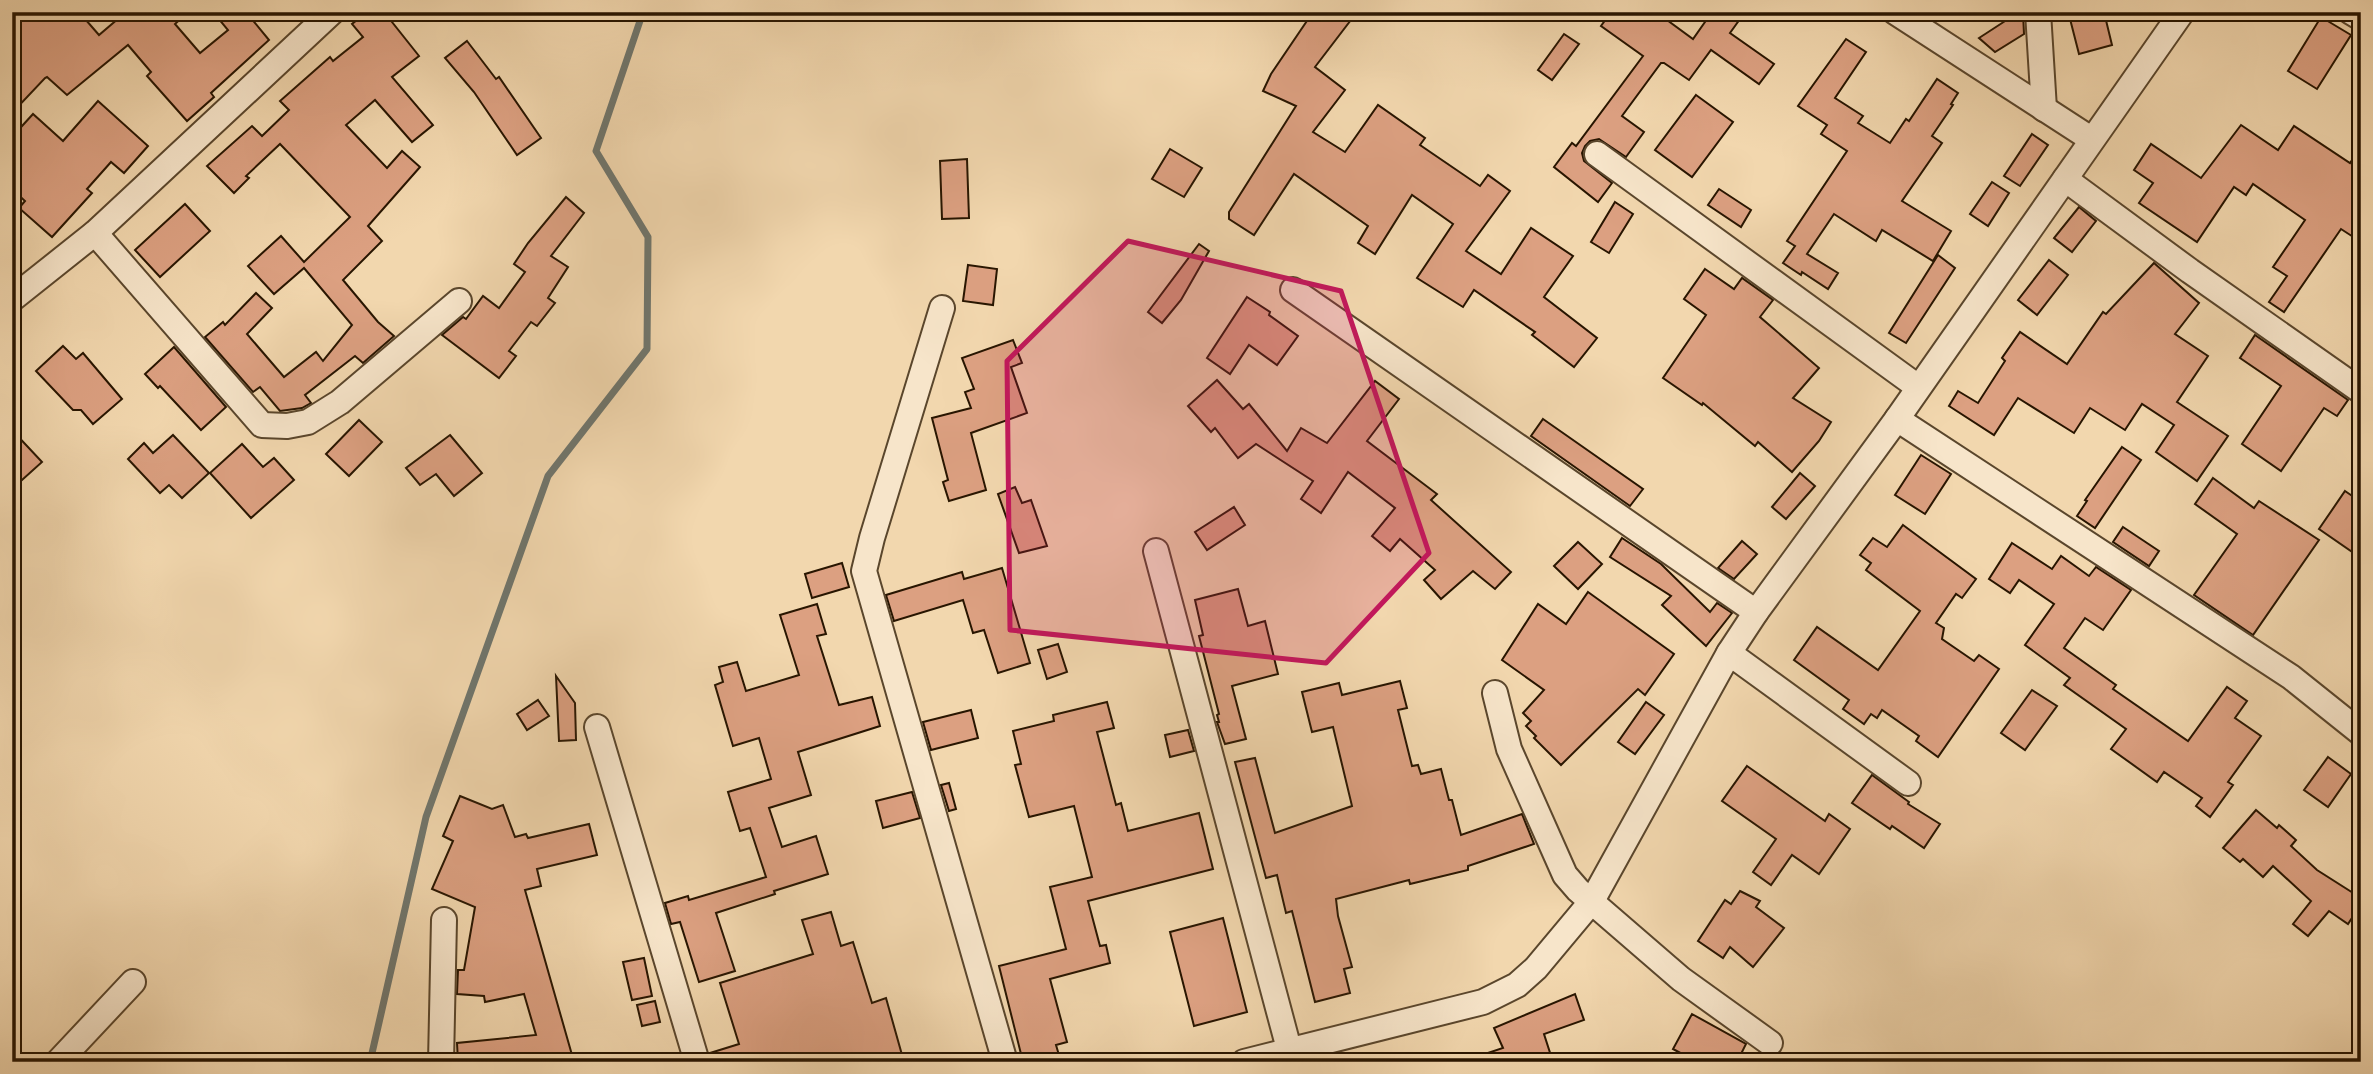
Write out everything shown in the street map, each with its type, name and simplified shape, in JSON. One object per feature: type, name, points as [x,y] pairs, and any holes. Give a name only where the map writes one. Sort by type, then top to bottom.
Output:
[{"type":"street","points":[[12,299],[94,233],[332,12]]},
{"type":"street","points":[[1895,12],[2091,139]]},
{"type":"street","points":[[2038,12],[2044,109]]},
{"type":"street","points":[[1244,1062],[1483,1002],[1517,985],[1536,968],[1592,901],[1729,653],[1756,612],[1897,419],[2182,12]]},
{"type":"street","points":[[2351,12],[2361,18]]},
{"type":"street","points":[[1597,154],[1919,387]]},
{"type":"street","points":[[2065,179],[2361,391]]},
{"type":"street","points":[[94,233],[262,425],[287,426],[308,422],[340,402],[459,301]]},
{"type":"street","points":[[1293,290],[1756,612]]},
{"type":"street","points":[[942,308],[864,571],[1005,1062]]},
{"type":"street","points":[[1897,419],[2291,677],[2361,733]]},
{"type":"street","points":[[1156,551],[1289,1049]]},
{"type":"street","points":[[1729,653],[1908,783]]},
{"type":"street","points":[[1495,693],[1509,749],[1565,875],[1578,890],[1681,979],[1770,1043]]},
{"type":"street","points":[[597,727],[697,1062]]},
{"type":"street","points":[[441,1062],[444,919]]},
{"type":"street","points":[[58,1062],[133,982]]},
{"type":"highlighted area","points":[[1128,241],[1341,291],[1429,553],[1326,663],[1010,630],[1007,361]]},
{"type":"building","points":[[23,12],[79,12],[99,35],[126,12],[188,12],[175,24],[200,53],[228,30],[213,12],[246,12],[269,40],[211,93],[214,97],[187,121],[147,76],[151,72],[128,45],[67,95],[45,78],[12,113],[12,24]]},
{"type":"building","points":[[367,12],[384,12],[419,56],[392,77],[433,125],[412,142],[375,100],[346,125],[387,168],[402,151],[420,167],[368,226],[382,241],[343,280],[378,322],[394,336],[363,363],[355,356],[305,395],[311,403],[302,408],[280,411],[260,387],[253,392],[205,337],[223,322],[225,325],[256,293],[272,308],[247,334],[284,377],[316,352],[323,361],[352,325],[304,268],[274,294],[248,266],[281,236],[304,262],[350,217],[280,144],[246,176],[249,178],[234,193],[207,166],[252,126],[262,136],[289,110],[280,101],[330,57],[333,61],[363,37],[352,24]]},
{"type":"building","points":[[1313,12],[1357,12],[1315,67],[1345,90],[1313,132],[1345,152],[1378,105],[1425,138],[1420,145],[1480,186],[1488,175],[1510,191],[1466,251],[1501,274],[1531,228],[1573,256],[1544,297],[1597,338],[1574,367],[1532,335],[1535,332],[1474,290],[1463,307],[1417,278],[1453,224],[1412,195],[1375,254],[1358,243],[1368,226],[1294,174],[1254,235],[1229,219],[1229,212],[1296,106],[1263,91],[1271,74]]},
{"type":"building","points":[[1611,12],[1656,12],[1693,39],[1712,12],[1745,12],[1730,33],[1774,64],[1759,84],[1711,50],[1689,80],[1661,63],[1622,116],[1644,132],[1626,157],[1599,139],[1590,141],[1585,146],[1582,153],[1584,161],[1612,183],[1598,202],[1554,167],[1572,143],[1576,146],[1643,56],[1601,26]]},
{"type":"building","points":[[2019,12],[2023,13],[2024,34],[1995,52],[1979,38]]},
{"type":"building","points":[[2104,12],[2112,45],[2079,54],[2069,15]]},
{"type":"building","points":[[2321,17],[2351,35],[2317,89],[2288,71]]},
{"type":"building","points":[[1564,34],[1579,44],[1552,80],[1538,70]]},
{"type":"building","points":[[1846,39],[1866,52],[1835,98],[1863,116],[1858,123],[1890,143],[1906,119],[1909,121],[1937,79],[1958,93],[1932,136],[1942,143],[1902,201],[1951,231],[1933,261],[1882,230],[1876,241],[1834,214],[1807,254],[1838,273],[1828,289],[1783,263],[1795,246],[1787,241],[1847,151],[1821,134],[1827,125],[1798,106]]},
{"type":"building","points":[[467,41],[496,79],[499,77],[541,138],[517,155],[474,92],[445,58]]},
{"type":"building","points":[[1696,95],[1733,122],[1692,177],[1655,150]]},
{"type":"building","points":[[98,101],[148,146],[124,173],[111,162],[87,189],[92,193],[52,237],[19,208],[25,201],[12,189],[12,137],[33,114],[63,141]]},
{"type":"building","points":[[2241,125],[2278,150],[2294,126],[2350,163],[2361,147],[2361,242],[2341,229],[2284,312],[2269,302],[2287,276],[2273,267],[2305,220],[2253,184],[2246,195],[2234,187],[2197,242],[2139,203],[2153,183],[2134,170],[2151,144],[2201,178]]},
{"type":"building","points":[[2032,134],[2048,145],[2020,186],[2004,176]]},
{"type":"building","points":[[1170,149],[1202,168],[1184,197],[1152,179]]},
{"type":"building","points":[[967,159],[969,218],[942,219],[940,161]]},
{"type":"building","points":[[1992,182],[2009,193],[1988,226],[1970,214]]},
{"type":"building","points":[[1719,189],[1751,210],[1741,227],[1708,205]]},
{"type":"building","points":[[566,197],[584,213],[551,256],[568,267],[548,298],[555,303],[537,326],[531,322],[509,351],[516,356],[499,378],[442,335],[463,317],[466,319],[483,296],[499,308],[525,272],[514,264]]},
{"type":"building","points":[[1615,202],[1633,214],[1609,253],[1591,242]]},
{"type":"building","points":[[185,204],[210,231],[160,277],[135,250]]},
{"type":"building","points":[[2079,207],[2096,221],[2072,252],[2054,238]]},
{"type":"building","points":[[1199,244],[1209,251],[1181,300],[1162,323],[1148,312]]},
{"type":"building","points":[[1938,255],[1955,268],[1906,343],[1889,333]]},
{"type":"building","points":[[2049,260],[2068,275],[2037,315],[2018,300]]},
{"type":"building","points":[[2154,263],[2199,303],[2175,334],[2208,356],[2177,402],[2228,436],[2197,481],[2156,452],[2174,425],[2142,404],[2125,430],[2090,408],[2074,433],[2018,398],[1994,435],[1949,406],[1958,391],[1978,403],[2005,361],[2002,358],[2020,332],[2067,364],[2103,312],[2106,314]]},
{"type":"building","points":[[968,265],[997,269],[993,305],[963,301]]},
{"type":"building","points":[[1705,269],[1734,289],[1742,278],[1773,300],[1760,317],[1819,368],[1793,398],[1831,422],[1819,441],[1792,472],[1758,442],[1755,446],[1703,403],[1702,405],[1663,378],[1706,315],[1684,299]]},
{"type":"building","points":[[1247,297],[1298,336],[1277,365],[1249,345],[1230,374],[1207,358]]},
{"type":"building","points":[[2255,335],[2348,400],[2337,416],[2324,408],[2281,471],[2242,444],[2281,386],[2240,358]]},
{"type":"building","points":[[1013,340],[1022,363],[1011,367],[1027,413],[971,433],[986,490],[949,501],[943,482],[948,480],[932,418],[971,408],[965,392],[974,389],[962,358]]},
{"type":"building","points":[[63,346],[76,359],[83,353],[122,399],[93,424],[81,410],[73,410],[36,371]]},
{"type":"building","points":[[174,347],[226,407],[201,430],[160,386],[158,388],[145,374]]},
{"type":"building","points":[[1217,380],[1243,409],[1249,404],[1287,451],[1301,428],[1327,443],[1375,381],[1399,399],[1367,441],[1437,494],[1431,500],[1511,572],[1495,589],[1473,571],[1441,599],[1424,580],[1435,570],[1400,539],[1390,551],[1372,536],[1395,508],[1348,472],[1321,513],[1301,499],[1313,481],[1256,444],[1238,458],[1215,428],[1211,432],[1188,406]]},
{"type":"building","points":[[1543,419],[1643,489],[1630,506],[1531,436]]},
{"type":"building","points":[[359,420],[382,442],[349,476],[326,454]]},
{"type":"building","points":[[12,430],[42,462],[12,489]]},
{"type":"building","points":[[173,435],[209,473],[182,498],[169,485],[160,493],[128,459],[144,443],[153,453]]},
{"type":"building","points":[[450,435],[482,473],[454,496],[436,474],[420,485],[406,468]]},
{"type":"building","points":[[242,444],[263,467],[274,458],[294,480],[251,518],[210,473]]},
{"type":"building","points":[[2122,447],[2141,460],[2095,528],[2077,516]]},
{"type":"building","points":[[1921,455],[1951,474],[1925,514],[1895,495]]},
{"type":"building","points":[[1800,473],[1815,486],[1786,519],[1772,507]]},
{"type":"building","points":[[2213,478],[2254,508],[2259,501],[2319,540],[2253,635],[2194,595],[2237,534],[2195,504]]},
{"type":"building","points":[[1015,487],[1022,503],[1031,500],[1047,546],[1019,553],[998,494]]},
{"type":"building","points":[[2345,491],[2361,502],[2361,558],[2319,529]]},
{"type":"building","points":[[1234,507],[1245,525],[1207,550],[1195,532]]},
{"type":"building","points":[[1903,525],[1976,579],[1962,598],[1956,594],[1936,623],[1944,628],[1942,639],[1974,661],[1979,655],[1999,669],[1938,757],[1916,741],[1919,736],[1882,710],[1877,718],[1871,714],[1864,724],[1843,709],[1849,700],[1794,660],[1817,627],[1878,670],[1920,611],[1866,570],[1871,563],[1860,555],[1873,538],[1887,547]]},
{"type":"building","points":[[2123,527],[2159,551],[2149,566],[2113,542]]},
{"type":"building","points":[[1622,538],[1661,564],[1710,612],[1717,603],[1732,613],[1706,646],[1662,605],[1671,596],[1610,557]]},
{"type":"building","points":[[1742,541],[1757,554],[1734,579],[1718,568]]},
{"type":"building","points":[[1578,542],[1602,564],[1578,589],[1554,566]]},
{"type":"building","points":[[2012,543],[2052,569],[2061,556],[2089,576],[2096,567],[2131,590],[2103,630],[2085,618],[2064,648],[2116,685],[2113,689],[2188,741],[2227,687],[2247,701],[2235,718],[2261,736],[2228,782],[2233,785],[2210,817],[2196,806],[2202,798],[2164,772],[2157,782],[2111,749],[2126,729],[2064,685],[2070,678],[2025,645],[2054,604],[2019,580],[2010,593],[1989,579]]},
{"type":"building","points":[[842,563],[849,587],[812,598],[805,574]]},
{"type":"building","points":[[1002,568],[1030,663],[998,673],[984,630],[973,633],[963,600],[894,621],[886,595],[962,572],[964,579]]},
{"type":"building","points":[[1238,589],[1248,626],[1265,621],[1278,674],[1232,686],[1246,739],[1225,744],[1217,722],[1219,714],[1199,636],[1203,635],[1195,600]]},
{"type":"building","points":[[1588,592],[1674,654],[1645,695],[1638,689],[1561,765],[1534,738],[1536,736],[1526,726],[1531,721],[1523,713],[1544,690],[1502,660],[1538,604],[1566,624]]},
{"type":"building","points":[[817,604],[826,634],[817,636],[839,705],[872,697],[880,726],[798,752],[811,795],[769,808],[782,847],[816,836],[828,874],[716,913],[735,971],[699,982],[680,922],[671,924],[665,903],[688,896],[689,900],[766,877],[750,828],[740,831],[728,792],[771,779],[759,738],[733,746],[715,685],[723,682],[719,667],[737,662],[746,691],[799,675],[780,615]]},
{"type":"building","points":[[1058,644],[1067,672],[1047,679],[1038,650]]},
{"type":"building","points":[[556,676],[575,703],[576,740],[559,741]]},
{"type":"building","points":[[1400,681],[1407,708],[1398,710],[1412,766],[1418,765],[1421,774],[1441,769],[1461,835],[1522,814],[1534,844],[1468,866],[1468,870],[1410,884],[1409,880],[1336,899],[1352,967],[1344,969],[1350,993],[1315,1002],[1292,911],[1286,913],[1277,875],[1266,878],[1235,762],[1255,758],[1275,833],[1352,806],[1333,727],[1312,732],[1302,692],[1339,683],[1342,695]]},
{"type":"building","points":[[2032,690],[2057,706],[2025,750],[2001,733]]},
{"type":"building","points":[[538,700],[549,716],[527,730],[517,714]]},
{"type":"building","points":[[1107,702],[1114,728],[1097,732],[1116,805],[1121,803],[1128,831],[1199,813],[1213,869],[1088,901],[1100,946],[1106,945],[1110,963],[1050,979],[1067,1042],[1056,1045],[1061,1062],[1023,1062],[999,966],[1066,949],[1050,887],[1092,877],[1074,806],[1029,817],[1015,765],[1021,764],[1013,731],[1054,721],[1053,715]]},
{"type":"building","points":[[1646,702],[1664,715],[1635,754],[1618,742]]},
{"type":"building","points":[[971,710],[978,738],[931,750],[923,722]]},
{"type":"building","points":[[1188,730],[1194,751],[1170,757],[1165,735]]},
{"type":"building","points":[[2328,757],[2351,774],[2328,807],[2304,790]]},
{"type":"building","points":[[1747,766],[1825,821],[1829,814],[1850,829],[1819,874],[1792,855],[1771,885],[1753,872],[1776,839],[1722,801]]},
{"type":"building","points":[[1872,775],[1909,802],[1908,804],[1940,824],[1924,848],[1852,803]]},
{"type":"building","points":[[949,783],[956,809],[949,811],[941,785]]},
{"type":"building","points":[[912,792],[920,818],[883,828],[876,801]]},
{"type":"building","points":[[460,796],[492,809],[503,805],[515,837],[526,834],[528,838],[589,824],[597,855],[537,869],[541,886],[525,890],[574,1062],[458,1062],[457,1043],[536,1035],[524,994],[485,1002],[484,996],[457,994],[458,970],[464,970],[475,907],[432,889],[453,841],[443,836]]},
{"type":"building","points":[[2256,810],[2296,840],[2291,846],[2317,870],[2361,898],[2361,904],[2348,924],[2329,911],[2308,936],[2293,924],[2311,901],[2273,866],[2263,877],[2243,859],[2240,862],[2223,848]]},
{"type":"building","points":[[1740,891],[1760,901],[1756,907],[1784,928],[1753,967],[1730,947],[1723,958],[1698,941],[1725,900],[1731,904]]},
{"type":"building","points":[[831,912],[841,946],[853,942],[872,1003],[886,998],[904,1062],[711,1062],[710,1053],[739,1044],[720,983],[813,954],[802,920]]},
{"type":"building","points":[[1223,918],[1247,1012],[1194,1026],[1170,932]]},
{"type":"building","points":[[644,958],[652,996],[632,1000],[623,962]]},
{"type":"building","points":[[1575,994],[1584,1020],[1544,1034],[1553,1062],[1471,1062],[1470,1059],[1503,1048],[1494,1028]]},
{"type":"building","points":[[655,1001],[660,1022],[642,1026],[637,1005]]},
{"type":"building","points":[[1692,1014],[1746,1044],[1737,1062],[1697,1062],[1673,1049]]},
{"type":"waterway","points":[[370,1062],[426,817],[548,476],[647,349],[648,237],[596,151],[643,12]]}]
